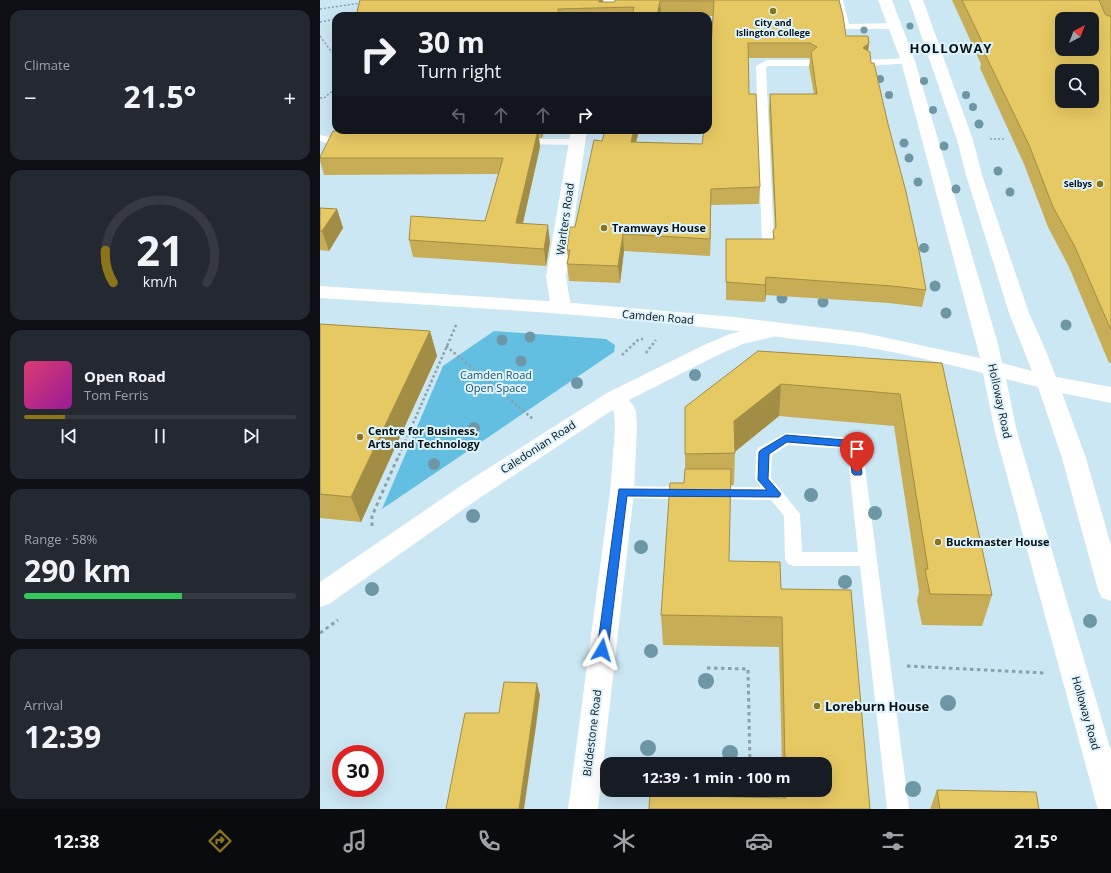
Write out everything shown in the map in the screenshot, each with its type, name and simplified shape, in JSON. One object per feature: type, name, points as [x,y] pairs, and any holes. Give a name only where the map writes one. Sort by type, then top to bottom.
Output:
[{"type":"main road","points":[[609,12],[611,0]]},
{"type":"main road","name":"Holloway Road","points":[[884,0],[908,61],[988,344],[1006,432],[1111,803]]},
{"type":"main road","points":[[916,0],[963,134],[974,175],[1019,313],[1036,351],[1074,458],[1111,590]]},
{"type":"main road","name":"Warlters Road","points":[[561,308],[556,277],[567,217],[578,136]]},
{"type":"main road","name":"Camden Road","points":[[320,292],[561,308],[734,324],[864,340],[954,358],[1047,382],[1095,393],[1111,395]]},
{"type":"main road","name":"Caledonian Road","points":[[320,596],[470,492],[615,398],[713,349],[737,339],[774,330]]},
{"type":"main road","name":"Biddestone Road","points":[[583,809],[622,492],[626,428],[625,411],[615,398]]},
{"type":"lane","points":[[839,0],[845,27],[895,26]]},
{"type":"lane","points":[[868,63],[908,61]]},
{"type":"lane","points":[[768,244],[761,66],[767,63],[809,63]]},
{"type":"lane","points":[[508,142],[578,136]]},
{"type":"lane","points":[[320,138],[341,144],[357,144]]},
{"type":"lane","points":[[867,560],[794,559],[792,514],[763,480],[764,452],[786,439],[854,444],[898,809]]},
{"type":"lane","points":[[622,492],[776,494]]},
{"type":"path","points":[[320,9],[364,2]]},
{"type":"path","points":[[320,22],[332,20]]},
{"type":"path","points":[[320,36],[332,52]]},
{"type":"path","points":[[320,98],[324,98],[332,91]]},
{"type":"path","points":[[372,529],[372,516],[456,323]]},
{"type":"path","points":[[645,355],[659,336],[652,338]]},
{"type":"path","points":[[622,355],[638,340],[645,339]]},
{"type":"path","points":[[446,346],[533,419]]},
{"type":"path","points":[[881,665],[1075,674]]},
{"type":"path","points":[[707,668],[748,669],[750,757]]},
{"type":"green space","name":"Camden Road Open Space","points":[[494,331],[606,339],[615,345],[614,352],[382,509],[443,366]]},
{"type":"building","points":[[360,0],[599,0],[599,2],[615,2],[615,0],[839,0],[846,36],[868,36],[869,43],[863,48],[870,52],[871,63],[874,63],[906,192],[926,290],[892,286],[766,277],[765,285],[726,282],[726,239],[774,239],[773,231],[776,227],[770,94],[817,94],[811,52],[817,47],[810,43],[748,43],[749,94],[756,94],[760,187],[711,189],[710,239],[623,234],[618,266],[567,264],[570,250],[567,250],[570,227],[575,227],[594,140],[602,141],[604,134],[633,134],[631,142],[702,144],[703,134],[712,134],[712,32],[714,1],[660,1],[658,12],[633,12],[634,7],[558,9],[558,12],[357,12]]},
{"type":"building","points":[[962,0],[1099,0],[1105,14],[1111,16],[1111,330],[1075,247],[1053,207],[1029,145],[983,50],[986,50]]},
{"type":"building","points":[[332,133],[537,134],[516,223],[548,225],[544,249],[409,240],[411,216],[485,221],[503,158],[320,157]]},
{"type":"building","points":[[320,208],[337,209],[322,231],[320,231]]},
{"type":"building","name":"Centre for Business, Arts and Technology","points":[[320,324],[430,331],[351,497],[320,494]]},
{"type":"building","points":[[758,351],[942,363],[992,595],[930,594],[925,569],[928,569],[900,394],[781,384],[734,421],[735,453],[685,454],[685,407]]},
{"type":"building","points":[[685,469],[731,469],[729,561],[780,562],[781,589],[851,590],[870,809],[649,809],[650,797],[832,797],[832,757],[785,757],[782,617],[661,615],[670,483],[684,483]]},
{"type":"building","points":[[504,682],[537,683],[519,809],[446,809],[465,713],[499,713]]},
{"type":"building","points":[[937,790],[1036,792],[1039,809],[940,809]]},
{"type":"place","name":"City and Islington College","points":[[773,11]]},
{"type":"place","name":"Selbys","points":[[1100,184]]},
{"type":"place","name":"Tramways House","points":[[604,228]]},
{"type":"place","name":"Centre for Business, Arts and Technology","points":[[360,437]]},
{"type":"place","name":"Buckmaster House","points":[[938,542]]},
{"type":"place","name":"Loreburn House","points":[[817,706]]},
{"type":"district","name":"HOLLOWAY","points":[[951,48]]},
{"type":"route","points":[[602,650],[622,492],[776,494],[763,480],[764,452],[786,439],[854,444],[857,473]]}]
